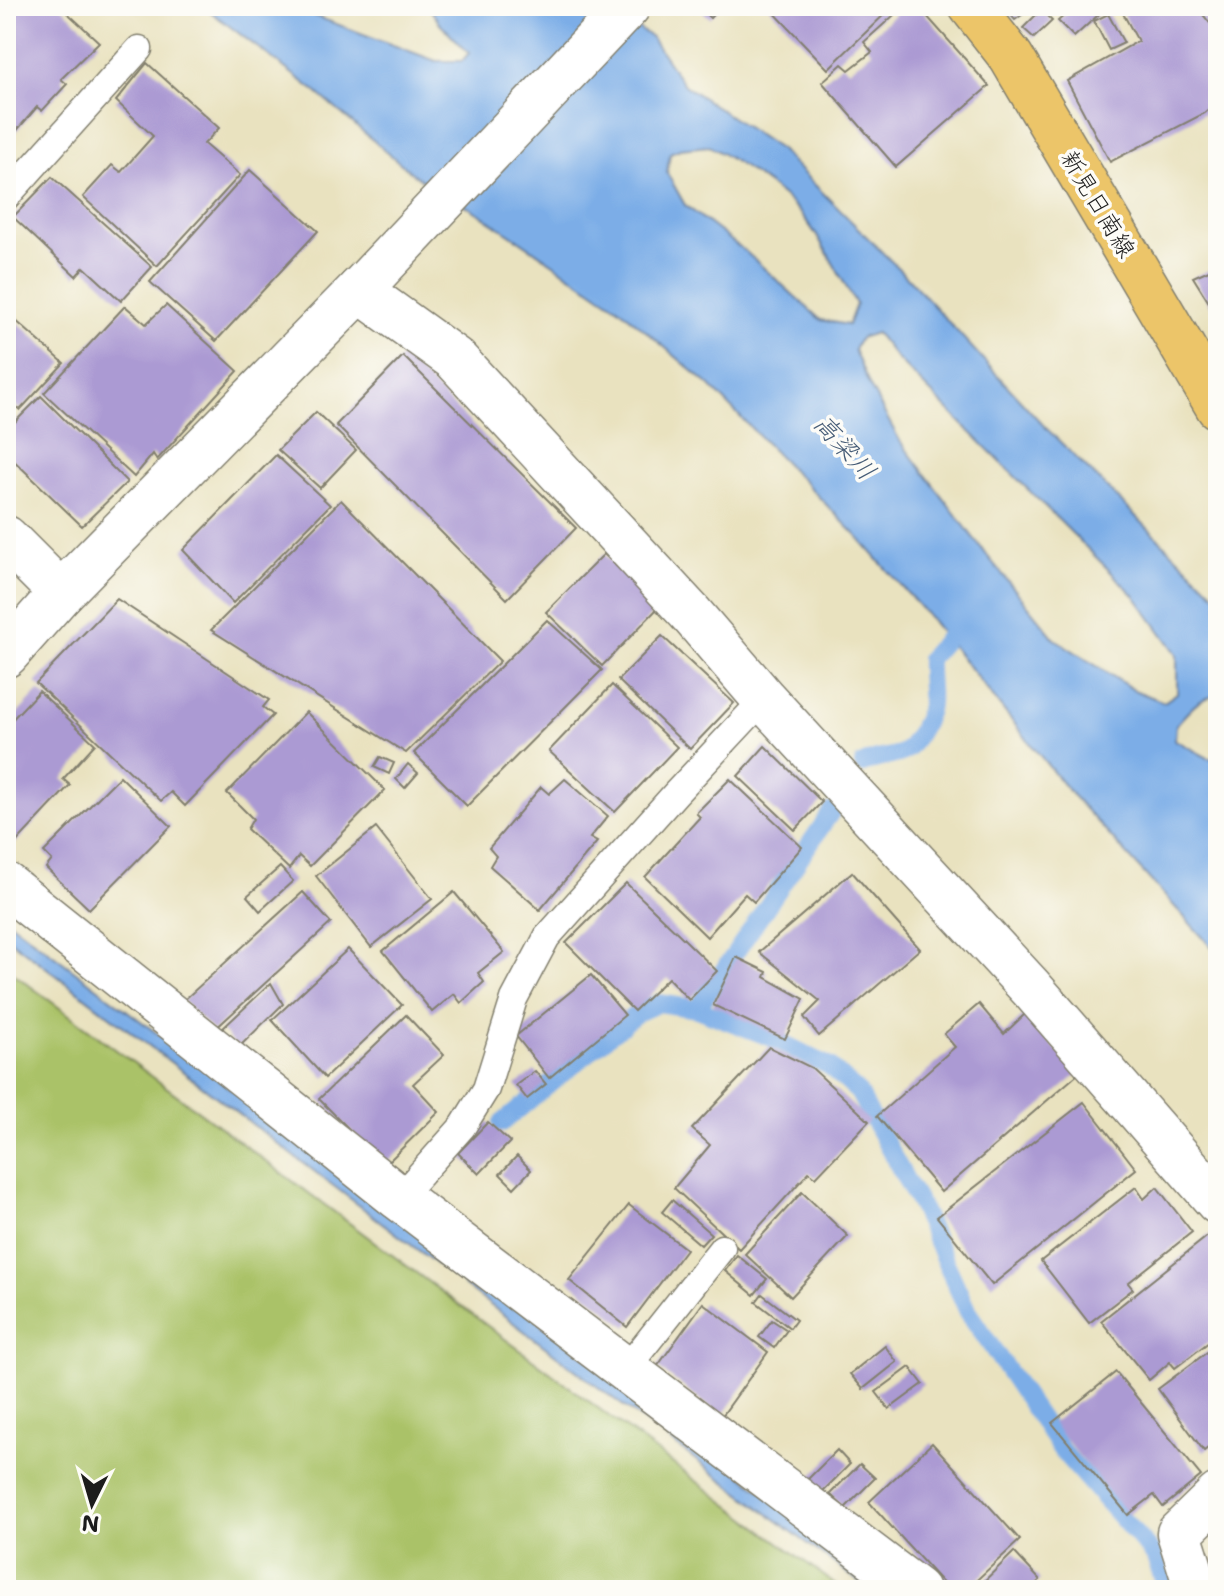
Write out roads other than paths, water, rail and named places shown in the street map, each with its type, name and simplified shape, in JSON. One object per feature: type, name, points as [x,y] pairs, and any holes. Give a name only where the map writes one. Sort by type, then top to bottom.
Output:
[{"type":"main road","name":"新見日南線","points":[[971,6],[1011,57],[1218,407]]},
{"type":"street","points":[[6,655],[61,593],[359,290],[628,6]]},
{"type":"street","points":[[359,290],[455,359],[1031,988],[1218,1202]]},
{"type":"street","points":[[6,538],[61,593]]},
{"type":"street","points":[[6,885],[399,1198],[917,1590]]},
{"type":"street","points":[[1197,1590],[1179,1533],[1218,1495]]},
{"type":"lane","points":[[6,197],[139,49]]},
{"type":"lane","points":[[399,1198],[463,1126],[486,1089],[514,999],[547,937],[764,699]]},
{"type":"lane","points":[[626,1369],[722,1248]]},
{"type":"water","name":"高梁川","points":[[203,6],[288,6],[436,61],[462,61],[469,53],[428,6],[605,6],[651,37],[684,85],[780,150],[909,279],[1046,428],[1218,597],[1218,696],[1205,699],[1190,710],[1176,725],[1175,740],[1208,758],[1218,759],[1218,954],[1066,788],[932,621],[857,536],[709,385],[620,309],[483,216],[414,175],[315,91]],"holes":[[[709,146],[770,186],[792,204],[808,223],[856,304],[848,325],[821,320],[746,252],[685,205],[667,173],[670,153]],[[876,333],[897,359],[1135,596],[1177,654],[1177,693],[1164,702],[1134,690],[1055,639],[900,441],[870,387],[854,350],[860,338]]]},
{"type":"water","points":[[6,919],[893,1590],[870,1590],[594,1384],[6,937]]},
{"type":"waterway","points":[[863,764],[899,754],[911,745],[930,707],[929,659],[960,623]]},
{"type":"waterway","points":[[697,1009],[832,811]]},
{"type":"waterway","points":[[502,1123],[637,1013],[659,1003],[697,1009],[775,1039],[829,1066],[858,1092],[921,1207],[968,1312],[1062,1451],[1154,1555],[1167,1590]]}]
